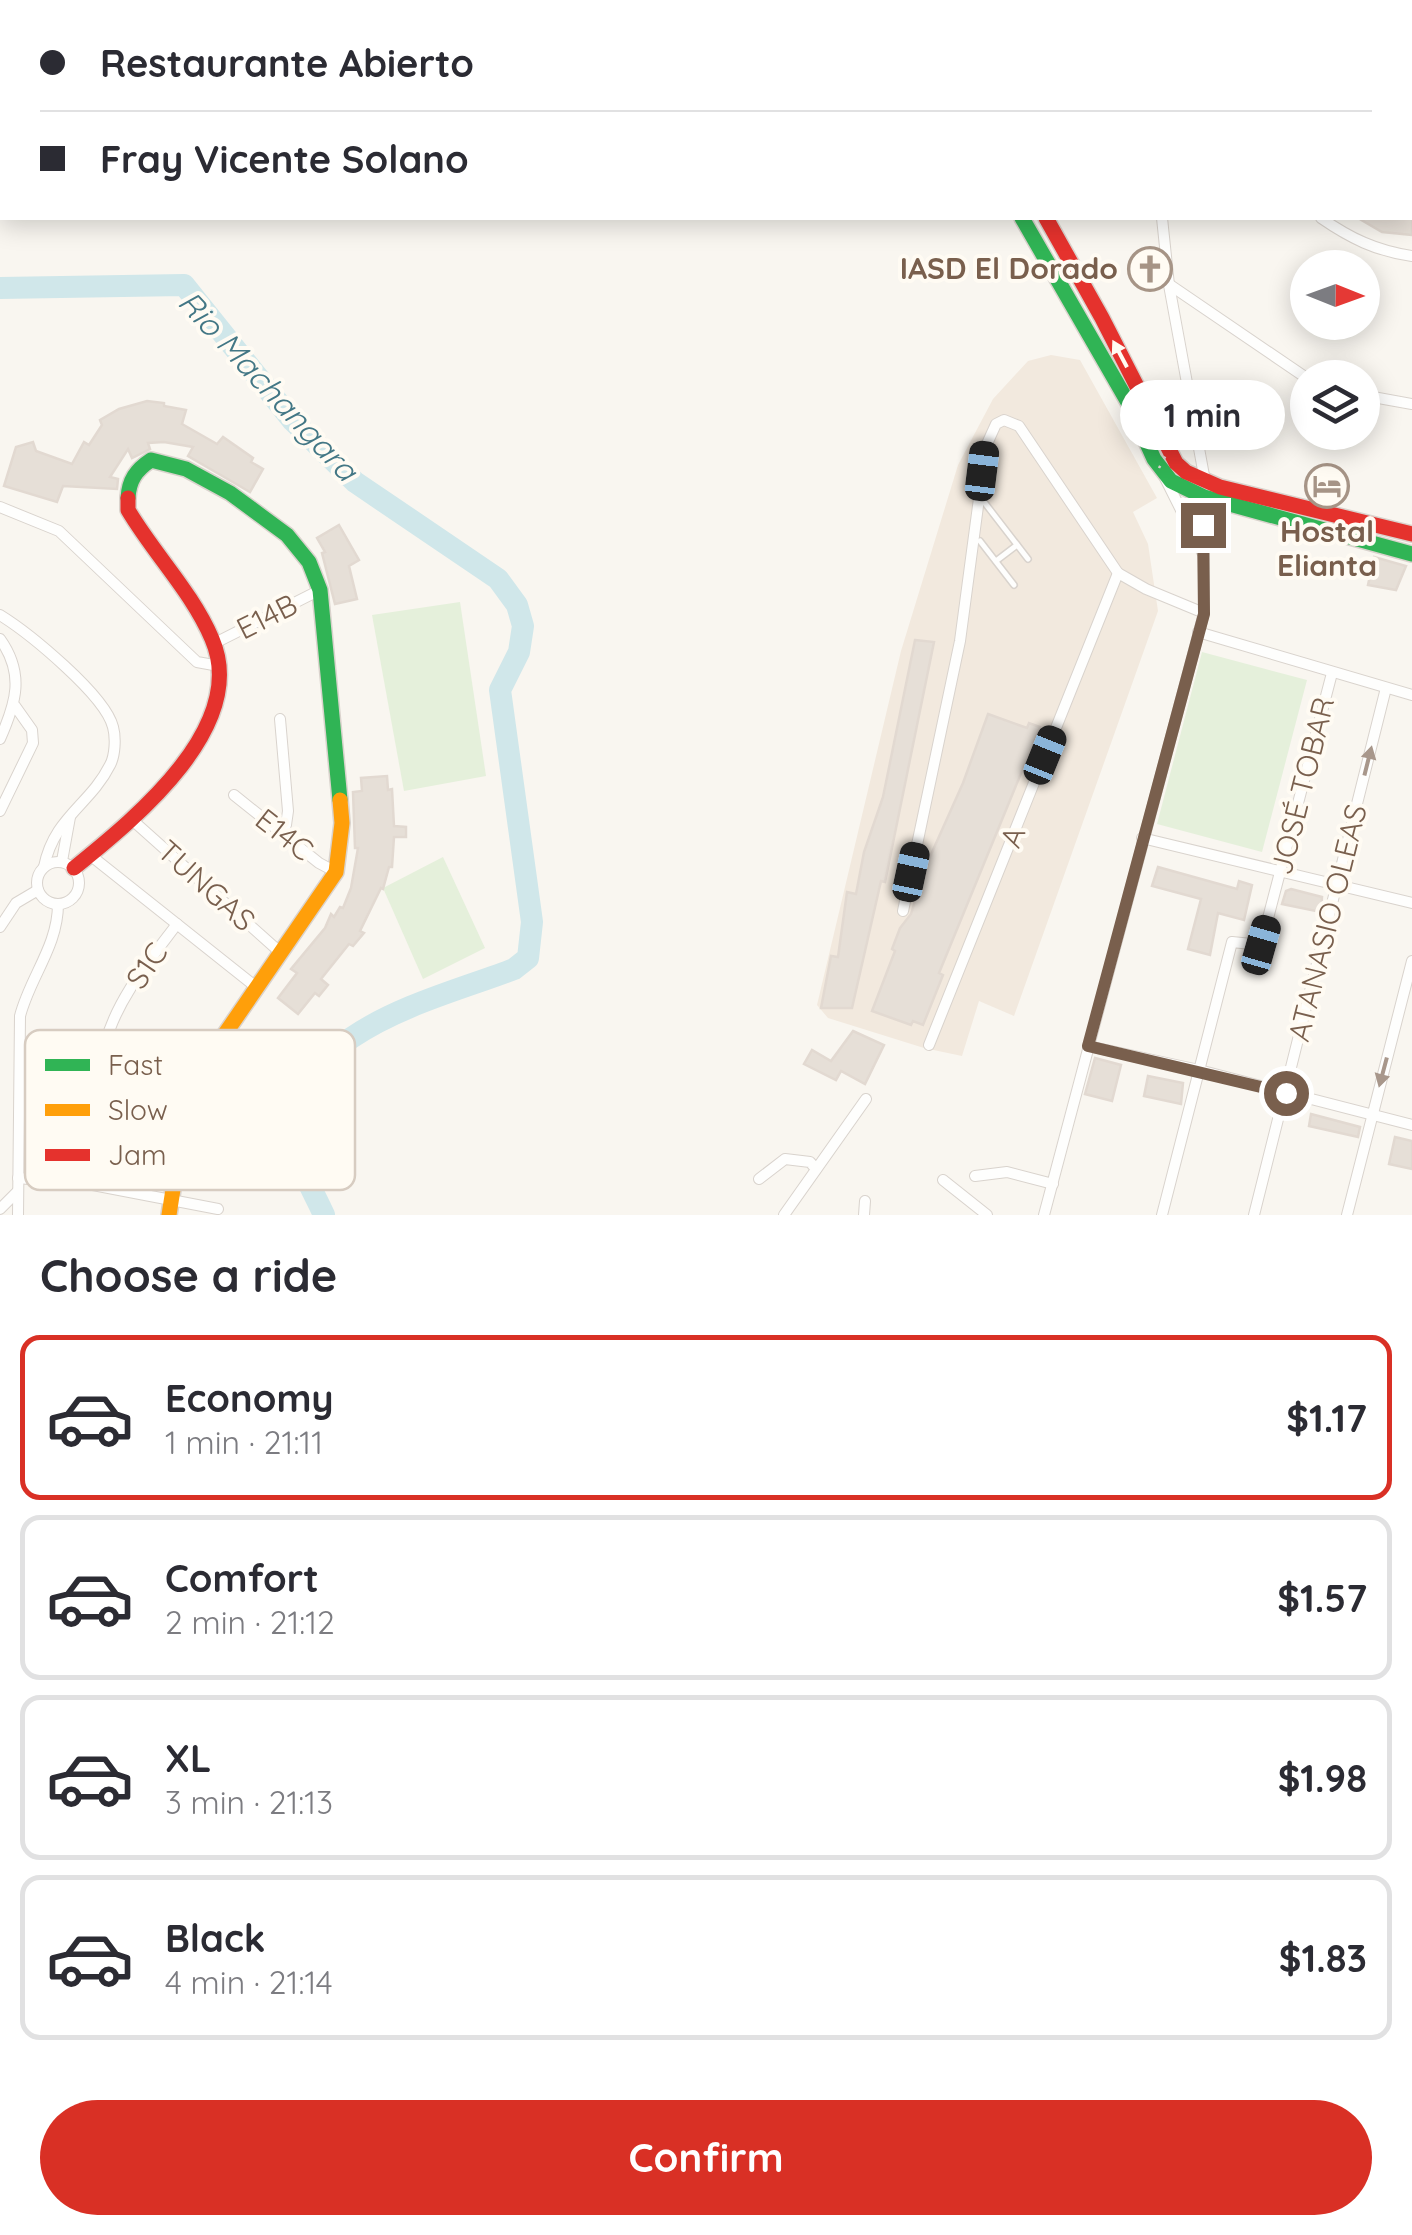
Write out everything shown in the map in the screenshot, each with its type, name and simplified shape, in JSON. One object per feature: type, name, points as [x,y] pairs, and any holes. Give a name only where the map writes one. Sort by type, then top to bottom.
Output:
[{"type":"street","points":[[1023,220],[1128,404],[1203,553]]},
{"type":"street","points":[[1047,220],[1176,464],[1205,489],[1412,554]]},
{"type":"street","points":[[1044,1215],[1204,614],[1205,489],[1169,285],[1162,220]]},
{"type":"street","points":[[1323,220],[1381,252],[1412,256]]},
{"type":"street","points":[[1169,285],[1290,367]]},
{"type":"street","points":[[1380,399],[1412,404]]},
{"type":"street","points":[[902,911],[960,641],[986,446],[996,424],[1011,422],[1019,426],[1118,573],[1146,590],[1204,614]]},
{"type":"street","points":[[44,867],[68,865],[90,856],[130,818],[195,748],[218,697],[215,643],[195,606],[128,510],[126,492],[131,477],[151,460],[172,461],[267,517],[309,560],[320,590],[342,823],[336,872],[227,1030]]},
{"type":"street","points":[[1161,471],[1186,490],[1205,489],[1412,534]]},
{"type":"street","points":[[0,507],[59,531],[196,662],[219,666]]},
{"type":"street","name":"A","points":[[930,1045],[1118,573]]},
{"type":"street","name":"E14B","points":[[215,643],[320,590]]},
{"type":"street","points":[[0,615],[87,687],[113,727],[110,765],[58,827],[39,873],[38,890],[42,897],[58,904],[71,900],[79,888],[68,865],[70,816]]},
{"type":"street","points":[[1198,632],[1412,695]]},
{"type":"street","points":[[0,640],[18,674],[15,706],[0,740]]},
{"type":"street","name":"JOSÉ TOBAR","points":[[1162,1215],[1232,942],[1261,945],[1332,673]]},
{"type":"street","name":"ATANASIO OLEAS","points":[[1254,1215],[1386,688]]},
{"type":"street","points":[[0,811],[33,743],[32,730],[15,706]]},
{"type":"street","points":[[280,720],[288,811],[286,825],[280,832]]},
{"type":"street","name":"E14C","points":[[234,795],[336,872]]},
{"type":"street","name":"TUNGAS","points":[[130,818],[282,954]]},
{"type":"street","points":[[1142,838],[1412,903]]},
{"type":"street","points":[[90,856],[256,987]]},
{"type":"street","points":[[0,927],[16,903],[38,890]]},
{"type":"street","points":[[18,1215],[20,1016],[26,993],[54,940],[58,904]]},
{"type":"street","name":"S1C","points":[[110,1030],[138,976],[177,924]]},
{"type":"street","points":[[1348,1215],[1371,1116],[1409,987],[1412,961]]},
{"type":"street","points":[[1088,1046],[1412,1125]]},
{"type":"street","points":[[784,1215],[866,1099]]},
{"type":"street","points":[[759,1179],[784,1159],[810,1162],[816,1169]]},
{"type":"street","points":[[975,1176],[1007,1172],[1053,1184]]},
{"type":"street","points":[[18,1178],[25,1179]]},
{"type":"street","points":[[943,1180],[987,1215]]},
{"type":"street","points":[[110,1190],[170,1208],[218,1209]]},
{"type":"street","points":[[0,1209],[17,1192]]},
{"type":"street","points":[[864,1215],[865,1201]]},
{"type":"lane","points":[[979,496],[1028,559]]},
{"type":"lane","points":[[980,541],[1014,585]]},
{"type":"lane","points":[[996,562],[1017,545]]},
{"type":"path","points":[[1161,471],[1184,422]]},
{"type":"shaded area","points":[[1051,355],[1080,360],[1157,498],[1133,512],[1148,544],[1158,611],[1014,1016],[979,1001],[962,1056],[828,1018],[817,1005],[901,651],[958,465],[993,399],[1028,361]]},
{"type":"green space","points":[[460,602],[486,776],[404,791],[372,615]]},
{"type":"green space","points":[[1202,652],[1307,680],[1262,852],[1157,824]]},
{"type":"green space","points":[[443,857],[485,948],[423,979],[383,888]]},
{"type":"building","points":[[1361,220],[1412,220],[1412,235],[1382,232]]},
{"type":"building","points":[[147,401],[186,410],[182,424],[217,444],[223,437],[253,458],[251,462],[263,469],[250,492],[188,456],[193,447],[164,442],[148,443],[150,449],[132,458],[128,449],[110,477],[118,479],[117,489],[63,486],[57,502],[4,486],[16,447],[33,442],[36,451],[72,464],[84,442],[89,445],[102,425],[100,420],[119,409]]},
{"type":"building","points":[[339,525],[359,560],[349,566],[357,599],[335,604],[322,553],[325,552],[317,538]]},
{"type":"building","points":[[1374,557],[1406,566],[1396,590],[1368,585]]},
{"type":"building","points":[[915,640],[934,642],[885,882],[881,881],[852,1008],[821,1008],[831,956],[838,957],[847,892],[856,894],[864,852],[883,797]]},
{"type":"building","points":[[988,714],[1027,728],[1029,723],[1040,727],[939,973],[943,975],[923,1025],[913,1021],[911,1025],[872,1011],[900,928],[911,914],[925,868]]},
{"type":"building","points":[[387,776],[388,790],[392,789],[394,826],[406,827],[406,837],[394,837],[392,867],[360,931],[364,933],[353,946],[349,944],[321,979],[328,985],[319,996],[315,993],[298,1014],[278,998],[297,973],[291,969],[325,928],[331,914],[334,917],[343,908],[351,888],[358,848],[353,792],[362,791],[361,778]]},
{"type":"building","points":[[1158,867],[1237,889],[1239,881],[1252,885],[1244,920],[1218,913],[1210,955],[1188,949],[1201,899],[1152,886]]},
{"type":"building","points":[[1286,891],[1322,897],[1321,912],[1282,904]]},
{"type":"building","points":[[853,1031],[884,1045],[865,1084],[841,1071],[836,1080],[804,1064],[812,1050],[831,1061]]},
{"type":"building","points":[[1095,1058],[1121,1065],[1112,1101],[1085,1094]]},
{"type":"building","points":[[1148,1076],[1183,1083],[1181,1104],[1144,1096]]},
{"type":"building","points":[[1311,1114],[1360,1127],[1358,1137],[1309,1126]]},
{"type":"building","points":[[1395,1137],[1412,1141],[1412,1169],[1389,1164]]},
{"type":"waterway","name":"Rio Machangara","points":[[0,288],[184,285],[293,421],[355,482],[498,579],[517,605],[523,626],[519,652],[500,690],[532,922],[528,958],[514,969],[407,1008],[355,1036]]},
{"type":"waterway","name":"Rio Machangara","points":[[312,1190],[324,1215]]},
{"type":"traffic: fast","points":[[1023,220],[1129,404],[1154,459],[1171,481],[1204,497],[1412,554]]},
{"type":"traffic: fast","points":[[128,498],[134,476],[151,460],[186,469],[230,493],[287,535],[309,562],[320,590],[340,800]]},
{"type":"traffic: slow","points":[[228,1030],[336,872],[342,823],[340,800]]},
{"type":"traffic: slow","points":[[169,1215],[173,1190]]},
{"type":"traffic: jam","points":[[1047,220],[1176,463],[1186,472],[1220,487],[1412,534]]},
{"type":"traffic: jam","points":[[74,868],[154,798],[201,737],[215,705],[219,672],[212,639],[194,605],[128,510],[128,498]]},
{"type":"place","name":"IASD El Dorado","points":[[1150,269]]},
{"type":"place","name":"Hostal Elianta","points":[[1327,486]]},
{"type":"route","points":[[1203,525],[1204,614],[1088,1046],[1286,1093]]}]
